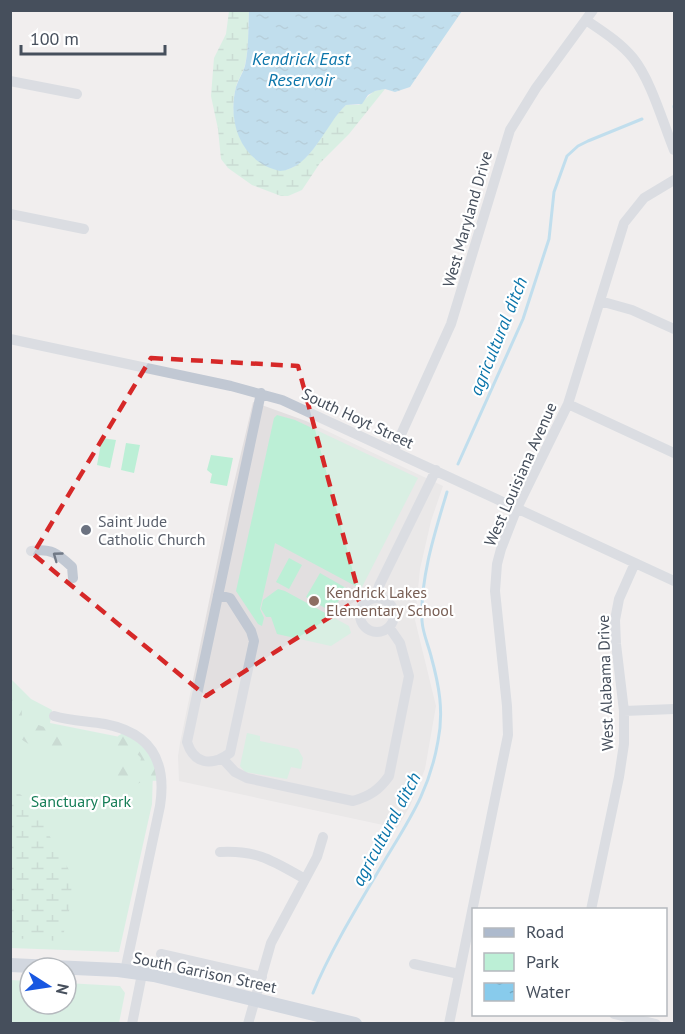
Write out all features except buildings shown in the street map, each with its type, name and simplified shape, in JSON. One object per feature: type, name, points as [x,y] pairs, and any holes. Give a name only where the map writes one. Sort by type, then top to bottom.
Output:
[{"type":"main road","name":"South Garrison Street","points":[[10,965],[125,971],[355,1023]]},
{"type":"street","points":[[590,15],[640,68],[675,150]]},
{"type":"street","name":"West Maryland Drive","points":[[394,450],[452,324],[510,130],[536,88],[590,15]]},
{"type":"street","points":[[10,81],[76,94]]},
{"type":"street","name":"West Louisiana Avenue","points":[[473,908],[508,735],[507,706],[495,606],[495,582],[501,549],[568,404],[619,238],[629,216],[655,189],[675,180]]},
{"type":"street","points":[[10,214],[84,229]]},
{"type":"street","points":[[600,301],[632,310],[675,329]]},
{"type":"street","name":"South Hoyt Street","points":[[10,339],[261,393],[303,408],[675,581]]},
{"type":"street","points":[[218,595],[230,598],[251,631],[254,641],[230,753],[213,761],[197,759],[190,752],[187,742],[218,595],[261,393]]},
{"type":"street","points":[[568,404],[675,453]]},
{"type":"street","points":[[375,598],[436,470]]},
{"type":"street","points":[[30,551],[46,549],[51,551],[72,567],[73,578]]},
{"type":"street","name":"West Alabama Drive","points":[[591,908],[622,758],[624,711],[615,620],[619,599],[635,563]]},
{"type":"street","points":[[375,598],[386,600],[393,609],[393,620],[389,627],[376,632],[370,631],[362,623],[360,612],[365,603],[375,598]]},
{"type":"street","points":[[222,758],[235,772],[247,778],[353,801],[380,789],[389,776],[409,676],[400,643],[389,627]]},
{"type":"street","points":[[624,711],[675,709]]},
{"type":"street","points":[[54,716],[108,725],[128,732],[148,746],[160,764],[162,785],[160,806],[125,971]]},
{"type":"street","points":[[248,1023],[274,935],[319,851],[323,837]]},
{"type":"street","points":[[220,852],[256,854],[305,879]]},
{"type":"street","name":"West Louisiana Avenue","points":[[449,1023],[472,911]]},
{"type":"street","points":[[161,954],[262,977]]},
{"type":"street","points":[[414,964],[459,974]]},
{"type":"street","points":[[132,1023],[142,974]]},
{"type":"street","points":[[623,1016],[656,1023]]},
{"type":"highlighted area","points":[[151,358],[298,366],[360,598],[206,696],[33,554]]},
{"type":"shaded area","name":"Kendrick Lakes Elementary School","points":[[253,402],[306,421],[443,486],[431,521],[420,569],[415,620],[436,706],[425,769],[410,806],[397,828],[179,781],[180,743],[229,504]]},
{"type":"green space","points":[[229,11],[249,11],[246,58],[234,97],[237,130],[247,149],[270,166],[281,170],[293,167],[309,154],[346,105],[359,105],[374,91],[385,89],[349,134],[320,163],[302,190],[288,196],[281,196],[252,185],[228,168],[221,159],[211,96],[214,58],[226,34]]},
{"type":"green space","points":[[277,415],[295,420],[418,478],[361,589],[275,543],[260,609],[264,618],[262,626],[258,624],[236,591],[274,418]]},
{"type":"green space","points":[[102,438],[116,440],[110,468],[97,465]]},
{"type":"green space","points":[[126,443],[140,445],[134,473],[121,470]]},
{"type":"green space","points":[[211,455],[233,458],[227,486],[210,483],[212,474],[207,470]]},
{"type":"green space","points":[[289,558],[302,565],[289,589],[276,582]]},
{"type":"green space","points":[[320,573],[346,588],[332,612],[306,597]]},
{"type":"green space","points":[[278,589],[349,626],[351,633],[331,646],[277,634],[271,617],[266,617],[261,609],[263,600]]},
{"type":"green space","name":"Sanctuary Park","points":[[10,678],[31,699],[52,710],[50,723],[120,737],[129,742],[153,770],[152,804],[119,952],[11,948]]},
{"type":"green space","points":[[10,688],[19,698],[22,719],[44,727],[66,742],[67,748],[54,749],[30,744],[20,738],[12,726]]},
{"type":"green space","points":[[123,733],[154,750],[158,781],[126,786],[106,776],[105,767],[108,763],[140,763],[141,758],[138,755],[115,746],[118,736]]},
{"type":"green space","points":[[247,733],[260,736],[260,741],[298,749],[303,758],[301,769],[291,767],[287,779],[245,772],[240,766]]},
{"type":"green space","points":[[10,785],[39,811],[52,841],[69,870],[72,881],[70,907],[63,936],[58,941],[11,938]]},
{"type":"green space","points":[[10,980],[18,980],[18,1016],[78,1016],[78,984],[120,986],[125,993],[119,1023],[11,1023]]},
{"type":"water","name":"Kendrick East Reservoir","points":[[249,10],[462,11],[410,87],[395,92],[385,89],[375,91],[368,95],[362,104],[346,105],[301,162],[280,171],[255,159],[240,139],[236,127],[234,101],[236,87],[246,59]]},
{"type":"waterway","name":"agricultural ditch","points":[[458,464],[523,319],[549,239],[554,192],[567,156],[588,141],[642,119]]},
{"type":"waterway","name":"agricultural ditch","points":[[313,993],[345,928],[409,820],[423,791],[434,759],[440,730],[440,698],[423,630],[422,605],[429,555],[447,492]]},
{"type":"place","name":"Saint Jude Catholic Church","points":[[86,530]]},
{"type":"place","name":"Kendrick Lakes Elementary School","points":[[314,601]]}]
